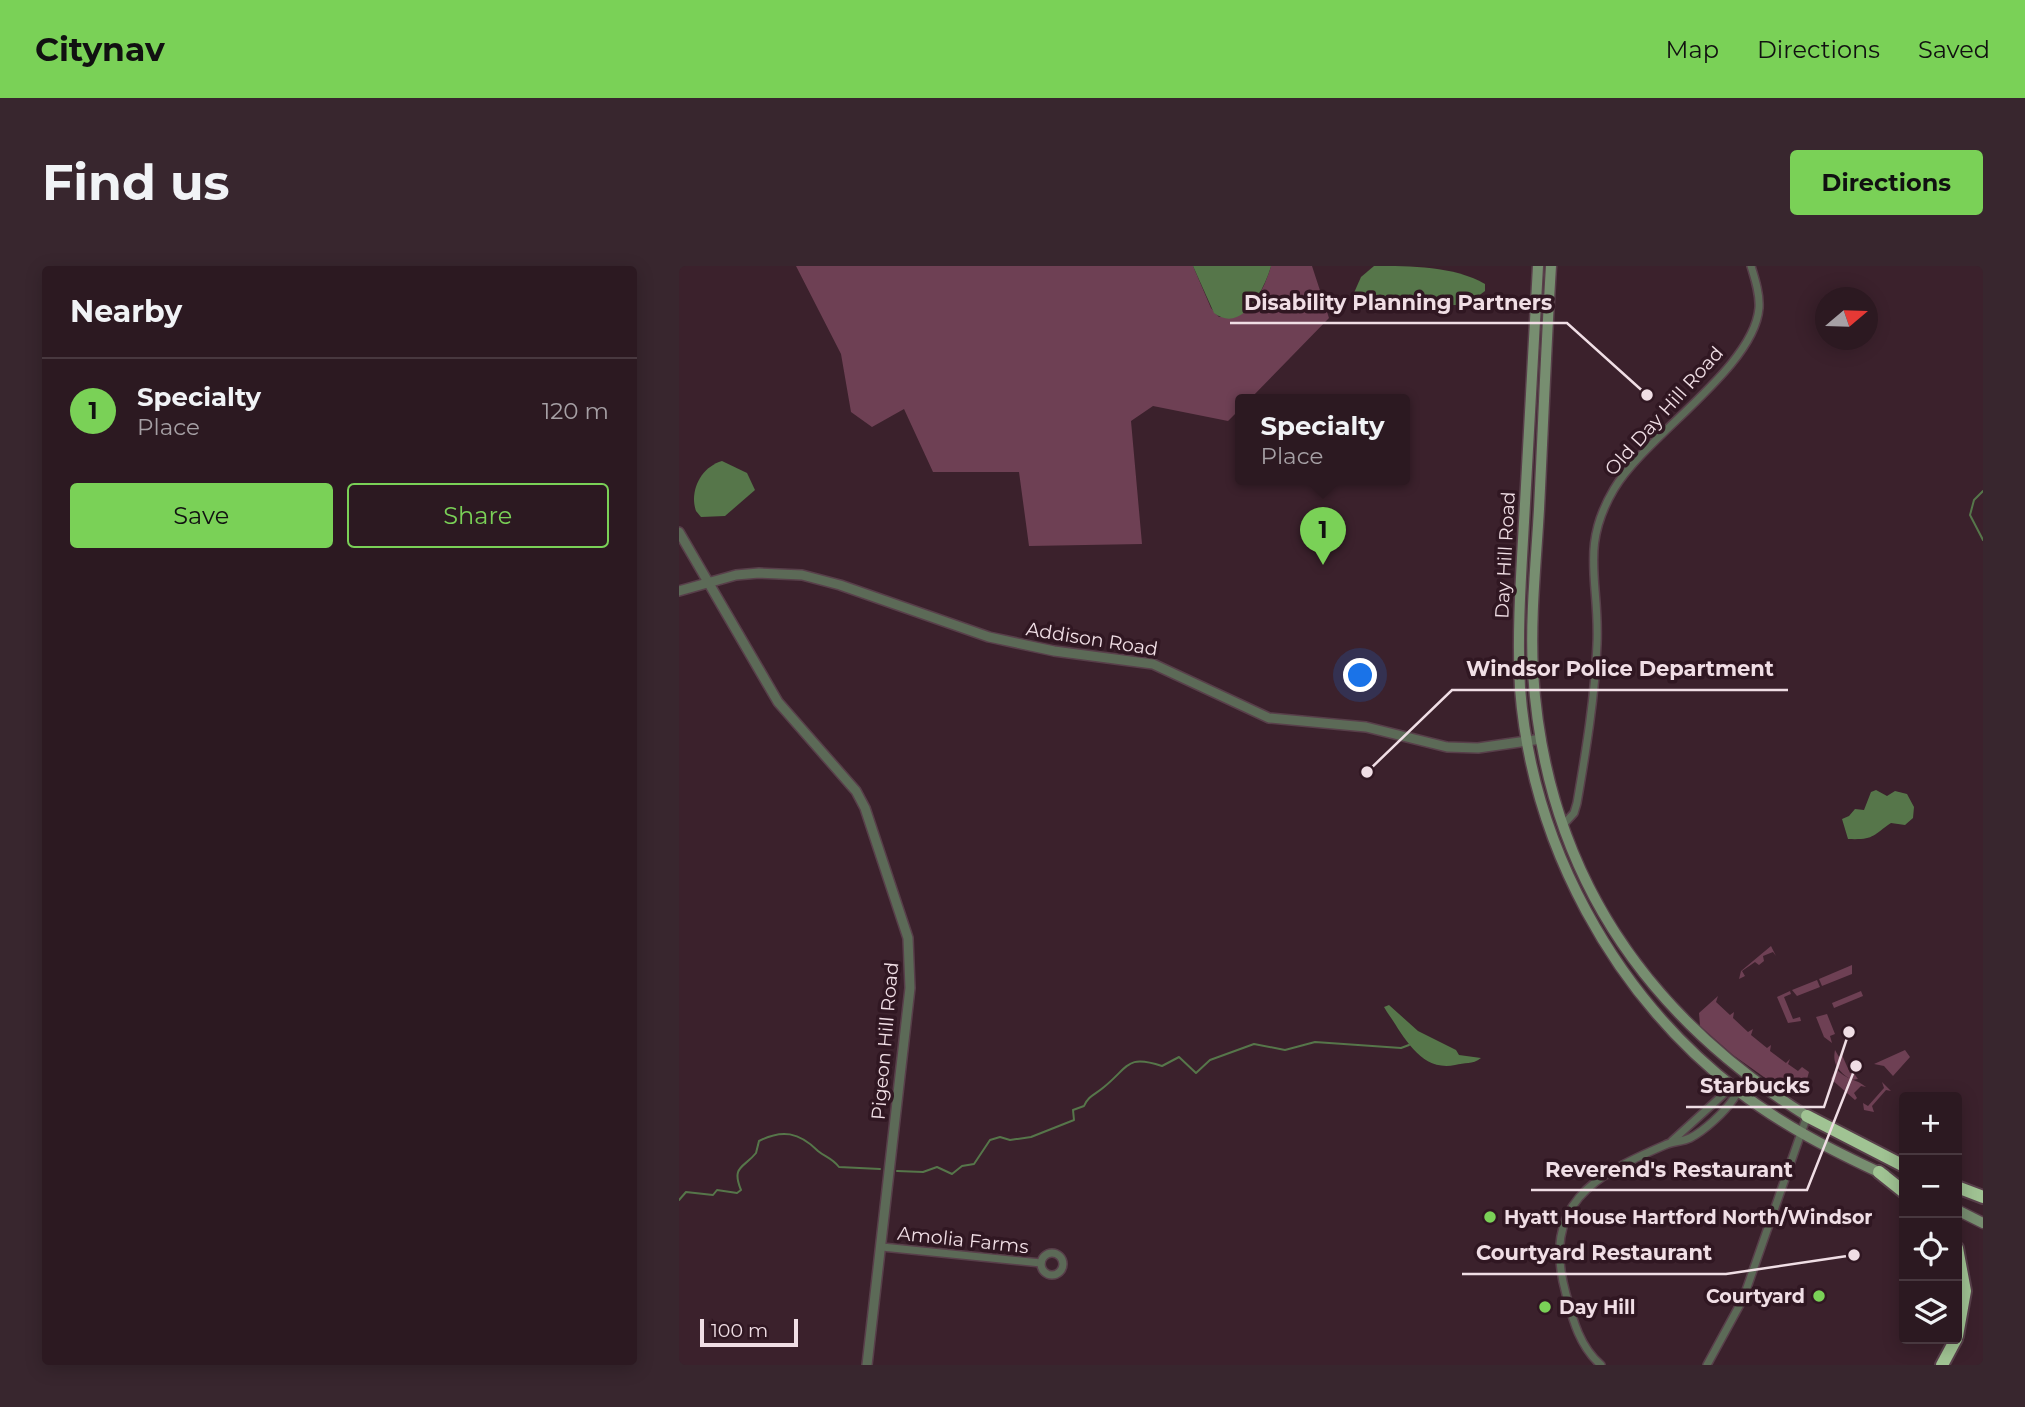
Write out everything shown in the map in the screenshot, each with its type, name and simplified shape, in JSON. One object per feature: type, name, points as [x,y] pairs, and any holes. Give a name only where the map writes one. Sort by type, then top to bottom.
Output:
[{"type":"highway","points":[[1807,1116],[1899,1163]]},
{"type":"highway","points":[[1878,1172],[1899,1188]]},
{"type":"highway","points":[[1962,1188],[1983,1197]]},
{"type":"highway","points":[[1962,1275],[1965,1291],[1962,1306]]},
{"type":"highway","points":[[1942,1365],[1952,1344]]},
{"type":"main road","name":"Day Hill Road","points":[[1538,266],[1519,624],[1521,690],[1527,741],[1550,830],[1583,906],[1625,973],[1665,1023],[1736,1089],[1801,1133],[1899,1182]]},
{"type":"main road","name":"Day Hill Road","points":[[1551,266],[1532,652],[1541,739],[1563,825],[1596,900],[1635,963],[1685,1023],[1747,1076],[1807,1116]]},
{"type":"main road","points":[[1534,336],[1547,336]]},
{"type":"main road","points":[[1528,456],[1541,458]]},
{"type":"main road","points":[[1583,906],[1596,900]]},
{"type":"main road","points":[[1625,973],[1635,963]]},
{"type":"main road","points":[[1962,1212],[1983,1223]]},
{"type":"street","name":"Old Day Hill Road","points":[[1563,825],[1574,813],[1581,781],[1597,646],[1592,553],[1596,529],[1625,472],[1730,364],[1749,339],[1759,306],[1751,266]]},
{"type":"street","name":"Pigeon Hill Road","points":[[679,532],[778,702],[856,791],[908,938],[910,988],[867,1365]]},
{"type":"street","name":"Addison Road","points":[[679,591],[707,581],[759,573],[823,579],[989,637],[1054,651],[1153,664],[1269,718],[1363,727],[1447,747],[1478,748],[1541,739]]},
{"type":"street","points":[[1601,1365],[1586,1348],[1573,1319],[1561,1276],[1561,1235],[1574,1203],[1585,1189],[1609,1170],[1696,1134],[1733,1100],[1736,1089],[1747,1076]]},
{"type":"street","points":[[1707,1365],[1743,1299],[1807,1116]]},
{"type":"street","name":"Amolia Farms","points":[[882,1247],[1041,1263]]},
{"type":"shaded area","points":[[796,266],[1193,266],[1211,308],[1219,317],[1239,313],[1254,302],[1264,286],[1271,266],[1312,266],[1329,318],[1255,394],[1235,394],[1235,414],[1228,421],[1153,406],[1131,421],[1142,544],[1029,546],[1019,472],[933,472],[904,409],[872,427],[851,412],[841,354]]},
{"type":"shaded area","points":[[1193,266],[1271,266],[1264,285],[1251,306],[1234,318],[1225,318],[1214,313]]},
{"type":"shaded area","points":[[1374,266],[1446,270],[1485,284],[1485,291],[1469,303],[1457,305],[1360,306],[1353,295],[1361,277]]},
{"type":"shaded area","points":[[722,461],[747,473],[755,490],[725,516],[701,517],[694,503],[696,488],[703,474]]},
{"type":"shaded area","points":[[1876,790],[1887,796],[1895,791],[1907,794],[1914,807],[1913,818],[1905,825],[1891,823],[1868,838],[1848,839],[1842,819],[1855,809],[1864,810],[1871,792]]},
{"type":"shaded area","points":[[1771,946],[1776,956],[1773,952],[1763,956],[1764,961],[1759,965],[1755,962],[1742,971],[1745,976],[1739,979],[1741,971]]},
{"type":"shaded area","points":[[1852,965],[1852,974],[1822,986],[1819,979]]},
{"type":"shaded area","points":[[1817,980],[1820,987],[1797,996],[1792,990]]},
{"type":"shaded area","points":[[1790,991],[1791,994],[1784,997],[1793,1019],[1800,1017],[1801,1021],[1788,1023],[1777,997]]},
{"type":"shaded area","points":[[1861,991],[1863,996],[1834,1008],[1832,1003]]},
{"type":"shaded area","points":[[1718,996],[1716,1002],[1730,1015],[1734,1012],[1733,1018],[1748,1032],[1753,1029],[1751,1035],[1767,1048],[1771,1045],[1770,1051],[1786,1063],[1790,1059],[1788,1064],[1798,1071],[1802,1067],[1809,1072],[1804,1090],[1795,1095],[1785,1092],[1733,1055],[1700,1026],[1699,1013]]},
{"type":"shaded area","points":[[1389,1005],[1418,1031],[1456,1050],[1459,1055],[1481,1058],[1443,1066],[1423,1058],[1414,1050],[1387,1012],[1384,1007]]},
{"type":"shaded area","points":[[1827,1014],[1835,1034],[1830,1036],[1832,1043],[1824,1037],[1816,1017]]},
{"type":"shaded area","points":[[1835,1050],[1839,1057],[1842,1055],[1850,1073],[1853,1072],[1858,1079],[1851,1080],[1840,1071],[1835,1060]]},
{"type":"shaded area","points":[[1905,1050],[1910,1057],[1893,1076],[1884,1066],[1874,1064]]},
{"type":"shaded area","points":[[1836,1069],[1866,1087],[1861,1086],[1854,1093],[1857,1098],[1855,1100],[1831,1079]]},
{"type":"shaded area","points":[[1882,1082],[1891,1091],[1886,1090],[1872,1106],[1874,1112],[1864,1110],[1863,1103],[1868,1106],[1884,1088]]},
{"type":"waterway","points":[[1983,491],[1974,500],[1970,515],[1983,540]]},
{"type":"waterway","points":[[897,1171],[923,1172],[937,1167],[952,1174],[962,1166],[974,1164],[990,1140],[1000,1137],[1010,1140],[1031,1137],[1074,1120],[1073,1110],[1084,1106],[1090,1097],[1134,1062],[1162,1066],[1179,1057],[1196,1073],[1210,1060],[1254,1044],[1285,1050],[1315,1042],[1401,1048],[1409,1045]]},
{"type":"waterway","points":[[679,1200],[686,1192],[713,1195],[717,1190],[737,1193],[741,1190],[737,1176],[740,1168],[756,1153],[759,1141],[775,1135],[797,1136],[839,1167],[880,1169]]},
{"type":"place","name":"Disability Planning Partners","points":[[1647,395]]},
{"type":"place","name":"Specialty","points":[[1323,565]]},
{"type":"place","name":"Windsor Police Department","points":[[1367,772]]},
{"type":"place","name":"Starbucks","points":[[1849,1032]]},
{"type":"place","name":"Reverend's Restaurant","points":[[1856,1066]]},
{"type":"place","name":"Hyatt House Hartford North/Windsor","points":[[1490,1217]]},
{"type":"place","name":"Courtyard Restaurant","points":[[1854,1255]]},
{"type":"place","name":"Courtyard","points":[[1819,1296]]},
{"type":"place","name":"Day Hill","points":[[1545,1307]]}]
